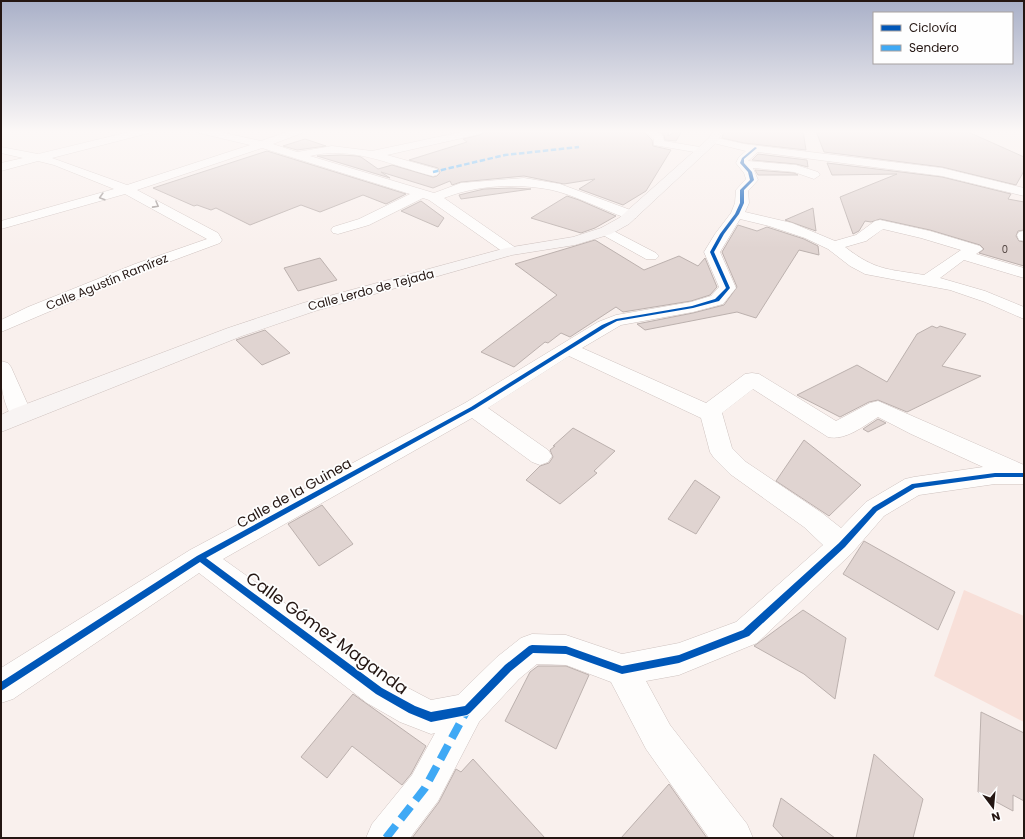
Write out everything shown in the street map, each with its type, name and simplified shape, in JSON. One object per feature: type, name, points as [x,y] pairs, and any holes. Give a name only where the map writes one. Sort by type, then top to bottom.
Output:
[{"type":"street","points":[[76,170],[128,190]]},
{"type":"street","points":[[1,225],[128,190],[188,170]]},
{"type":"street","points":[[343,170],[428,195],[453,210],[511,251]]},
{"type":"street","points":[[426,170],[433,172]]},
{"type":"street","name":"Calle Lerdo de Tejada","points":[[1,424],[21,414],[235,332],[309,306],[511,251],[575,241],[606,231],[624,221],[678,170]]},
{"type":"street","points":[[748,170],[752,180],[742,190],[742,203],[737,214],[788,226],[808,233],[833,246],[862,267],[880,273],[932,281],[1005,303],[1024,314]]},
{"type":"street","points":[[800,170],[814,174]]},
{"type":"street","points":[[928,170],[942,172],[1024,192]]},
{"type":"street","points":[[338,230],[364,222],[428,195],[479,184],[530,183],[556,187],[631,214]]},
{"type":"street","name":"Calle Agustín Ramírez","points":[[1,327],[34,311],[141,266],[208,244],[215,240],[213,236],[128,190]]},
{"type":"street","name":"Calle de la Guinea","points":[[1,687],[31,666],[200,558],[473,408],[604,326],[616,320],[693,307],[717,300],[728,288],[712,252],[722,234],[737,214]]},
{"type":"street","points":[[833,246],[860,238],[880,224],[925,234],[975,249],[962,255],[932,275],[932,281]]},
{"type":"street","points":[[606,231],[652,256]]},
{"type":"street","points":[[962,255],[1024,273]]},
{"type":"street","points":[[569,349],[711,414],[722,452],[738,468],[812,520],[842,545]]},
{"type":"street","points":[[1,367],[21,414]]},
{"type":"street","points":[[708,413],[752,379],[836,431],[878,408],[919,429],[1023,475]]},
{"type":"street","points":[[473,408],[540,456]]},
{"type":"street","points":[[386,838],[425,788],[467,710],[508,668],[532,649],[566,650],[622,670],[679,659],[746,633],[842,545],[875,509],[914,486],[995,475],[1023,475]]},
{"type":"street","name":"Calle Gómez Maganda","points":[[200,558],[379,691],[412,710],[431,717],[467,710]]},
{"type":"street","points":[[622,670],[658,736],[733,838]]},
{"type":"shaded area","points":[[964,590],[1024,616],[1024,722],[934,676]]},
{"type":"building","points":[[208,170],[329,170],[406,194],[386,204],[363,195],[320,212],[301,205],[250,225],[216,208],[211,210],[197,205],[194,206],[153,188]]},
{"type":"building","points":[[364,170],[410,170],[433,177],[440,173],[439,170],[659,170],[646,191],[623,205],[579,189],[595,179],[564,184],[524,176],[461,182],[452,185],[450,181],[433,188],[381,172],[390,178]]},
{"type":"building","points":[[755,170],[794,173],[798,175],[758,175]]},
{"type":"building","points":[[830,170],[886,170],[942,177],[1011,194],[1008,199],[1024,202],[1024,230],[1018,231],[1016,236],[1019,241],[1024,242],[1024,266],[979,253],[984,249],[980,245],[930,230],[880,219],[871,222],[865,221],[859,231],[853,234],[840,197],[897,174],[832,175]]},
{"type":"building","points":[[955,170],[1024,170],[1016,185]]},
{"type":"building","points":[[484,189],[531,189],[461,199],[459,195]]},
{"type":"building","points":[[567,196],[616,216],[595,228],[581,233],[531,218]]},
{"type":"building","points":[[421,201],[444,218],[438,227],[401,211]]},
{"type":"building","points":[[813,208],[816,231],[785,220]]},
{"type":"building","points":[[738,225],[757,231],[767,227],[804,239],[818,246],[819,255],[799,250],[756,318],[737,312],[645,330],[637,324],[693,313],[724,305],[737,287],[722,252]]},
{"type":"building","points":[[595,240],[644,270],[679,256],[698,266],[705,258],[717,287],[710,295],[691,301],[623,312],[616,307],[570,337],[561,333],[548,343],[545,342],[514,367],[481,352],[557,295],[515,264]]},
{"type":"building","points":[[320,258],[337,280],[298,291],[284,268]]},
{"type":"building","points":[[932,326],[937,328],[940,326],[966,334],[942,366],[981,376],[907,412],[878,400],[869,402],[840,417],[797,395],[857,365],[887,382],[917,334]]},
{"type":"building","points":[[265,330],[290,353],[262,365],[236,340]]},
{"type":"building","points":[[878,419],[886,423],[868,432],[863,429]]},
{"type":"building","points":[[573,428],[615,451],[594,471],[597,473],[560,504],[526,480],[540,466],[549,463],[553,457],[550,450]]},
{"type":"building","points":[[804,440],[861,485],[829,516],[776,481]]},
{"type":"building","points":[[695,480],[720,497],[696,534],[668,519]]},
{"type":"building","points":[[322,505],[353,544],[319,566],[288,524]]},
{"type":"building","points":[[864,541],[955,592],[938,630],[843,574]]},
{"type":"building","points":[[803,610],[846,638],[835,699],[804,674],[754,646]]},
{"type":"building","points":[[538,666],[566,666],[589,675],[556,749],[505,721],[530,672]]},
{"type":"building","points":[[353,694],[426,746],[411,774],[402,785],[352,746],[327,778],[301,757]]},
{"type":"building","points":[[981,712],[1024,733],[1024,801],[1013,795],[1013,811],[978,792]]},
{"type":"building","points":[[874,754],[923,799],[913,838],[856,838]]},
{"type":"building","points":[[473,759],[545,838],[412,838],[439,802],[456,769],[461,772]]},
{"type":"building","points":[[669,784],[707,838],[621,838]]},
{"type":"building","points":[[781,798],[835,838],[784,838],[773,826]]},
{"type":"marked path","points":[[433,172],[440,170]]},
{"type":"marked path","points":[[386,838],[425,788],[467,710]]},
{"type":"cycle path","points":[[1,687],[200,558],[473,408],[604,326],[616,320],[693,307],[717,300],[728,288],[712,252],[722,234],[737,214],[742,203],[742,190],[752,180],[748,170]]},
{"type":"cycle path","points":[[200,558],[379,691],[412,710],[431,717],[467,710],[508,668],[532,649],[566,650],[622,670],[679,659],[746,633],[842,545],[875,509],[914,486],[995,475],[1024,475]]}]
